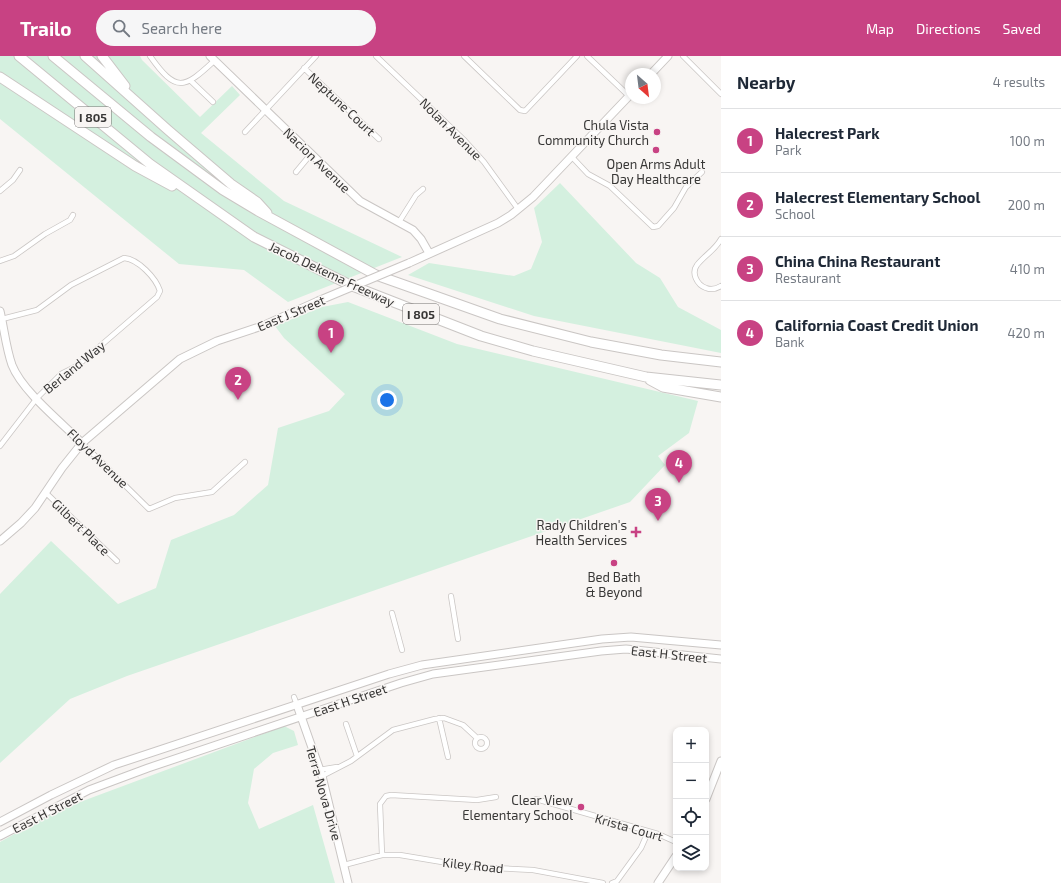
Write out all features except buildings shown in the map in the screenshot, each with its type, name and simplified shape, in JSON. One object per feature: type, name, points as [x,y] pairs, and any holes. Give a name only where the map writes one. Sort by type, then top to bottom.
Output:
[{"type":"highway","name":"Jacob Dekema Freeway","points":[[20,56],[150,164],[254,237],[350,285],[480,336],[525,349],[646,377],[721,385]]},
{"type":"highway","name":"Jacob Dekema Freeway","points":[[54,56],[151,137],[223,190],[376,275],[500,319],[591,342],[660,355],[721,362]]},
{"type":"highway","points":[[85,56],[219,174],[257,202],[274,219]]},
{"type":"highway","points":[[102,56],[135,100]]},
{"type":"highway","points":[[0,77],[135,166],[214,209]]},
{"type":"highway","points":[[646,377],[663,387],[721,397]]},
{"type":"street","points":[[150,56],[173,82],[181,84],[191,81],[212,58]]},
{"type":"street","points":[[245,132],[316,56]]},
{"type":"street","name":"Nolan Avenue","points":[[376,56],[465,141],[484,162],[518,209]]},
{"type":"street","points":[[464,56],[520,110],[525,110],[530,107],[577,56]]},
{"type":"street","points":[[587,56],[625,90]]},
{"type":"street","points":[[657,68],[668,56]]},
{"type":"street","points":[[683,56],[721,94]]},
{"type":"street","name":"Nacion Avenue","points":[[212,58],[360,201],[399,222],[417,234],[429,253]]},
{"type":"street","name":"Neptune Court","points":[[304,68],[379,139]]},
{"type":"street","points":[[191,81],[214,102]]},
{"type":"street","name":"East J Street","points":[[0,545],[35,508],[82,443],[180,359],[218,340],[262,326],[498,223],[518,209],[572,157],[625,100]]},
{"type":"street","points":[[296,172],[311,154]]},
{"type":"street","points":[[572,157],[588,174],[610,186],[653,227],[658,226],[666,217],[686,187],[702,172]]},
{"type":"street","points":[[0,192],[13,180],[20,170]]},
{"type":"street","points":[[399,222],[416,195],[423,189]]},
{"type":"street","points":[[0,260],[14,256],[45,234],[70,220],[73,214]]},
{"type":"street","points":[[721,239],[713,251],[697,265],[695,274],[698,282],[705,288],[714,289],[721,286]]},
{"type":"street","name":"Berland Way","points":[[0,446],[37,398],[61,374],[77,366],[157,297],[160,291],[158,285],[136,261],[124,258],[71,285],[37,310],[2,319]]},
{"type":"street","name":"Floyd Avenue","points":[[0,310],[13,366],[20,380],[149,508],[174,498],[212,492],[245,462]]},
{"type":"street","name":"Gilbert Place","points":[[46,492],[117,561]]},
{"type":"street","name":"East J Street","points":[[0,541],[11,532]]},
{"type":"street","points":[[452,596],[458,640]]},
{"type":"street","points":[[392,613],[402,650]]},
{"type":"street","name":"East H Street","points":[[0,822],[51,795],[114,765],[250,718],[297,705],[422,665],[582,641],[631,637],[721,645]]},
{"type":"street","name":"East H Street","points":[[0,836],[88,790],[148,768],[401,683],[433,674],[600,651],[626,649],[721,659]]},
{"type":"street","points":[[294,697],[297,705]]},
{"type":"street","name":"Terra Nova Drive","points":[[297,705],[320,773],[348,883]]},
{"type":"street","points":[[320,773],[345,765],[394,730],[439,718],[444,718],[463,724],[477,738]]},
{"type":"street","points":[[439,718],[448,757]]},
{"type":"street","points":[[346,724],[358,756]]},
{"type":"street","points":[[709,791],[721,761]]},
{"type":"street","points":[[382,855],[380,804],[386,796],[391,795],[477,800],[496,797]]},
{"type":"street","name":"Krista Court","points":[[536,799],[665,836],[673,840]]},
{"type":"street","points":[[612,883],[617,881],[636,855],[648,832]]},
{"type":"street","name":"Kiley Road","points":[[344,865],[382,855],[400,855],[490,869],[533,870],[603,883]]},
{"type":"street","points":[[658,883],[673,860]]},
{"type":"green space","points":[[0,56],[140,56],[142,60],[200,117],[232,86],[240,95],[201,133],[284,201],[402,257],[288,302],[244,270],[179,264],[0,119]]},
{"type":"green space","points":[[560,183],[636,263],[660,278],[678,307],[721,330],[721,353],[534,316],[408,275],[429,263],[514,276],[531,269],[542,242],[534,208]]},
{"type":"green space","points":[[348,302],[457,344],[698,401],[689,433],[658,456],[665,465],[630,502],[127,676],[70,699],[0,763],[0,594],[51,541],[118,604],[156,588],[171,540],[234,515],[268,485],[278,428],[329,411],[345,394],[284,338],[275,326],[322,307]]},
{"type":"green space","points":[[284,726],[294,731],[298,745],[273,753],[254,769],[248,803],[259,829],[313,805],[335,883],[0,883],[0,842],[56,811]]},
{"type":"place","name":"Chula Vista Community Church","points":[[657,132]]},
{"type":"place","name":"Open Arms Adult Day Healthcare","points":[[656,150]]},
{"type":"place","name":"Halecrest Park","points":[[331,353]]},
{"type":"place","name":"Halecrest Elementary School","points":[[238,400]]},
{"type":"place","name":"California Coast Credit Union","points":[[679,483]]},
{"type":"place","name":"China China Restaurant","points":[[658,521]]},
{"type":"place","name":"Rady Children's Health Services","points":[[636,532]]},
{"type":"place","name":"Bed Bath & Beyond","points":[[614,563]]},
{"type":"place","name":"Clear View Elementary School","points":[[581,807]]}]
